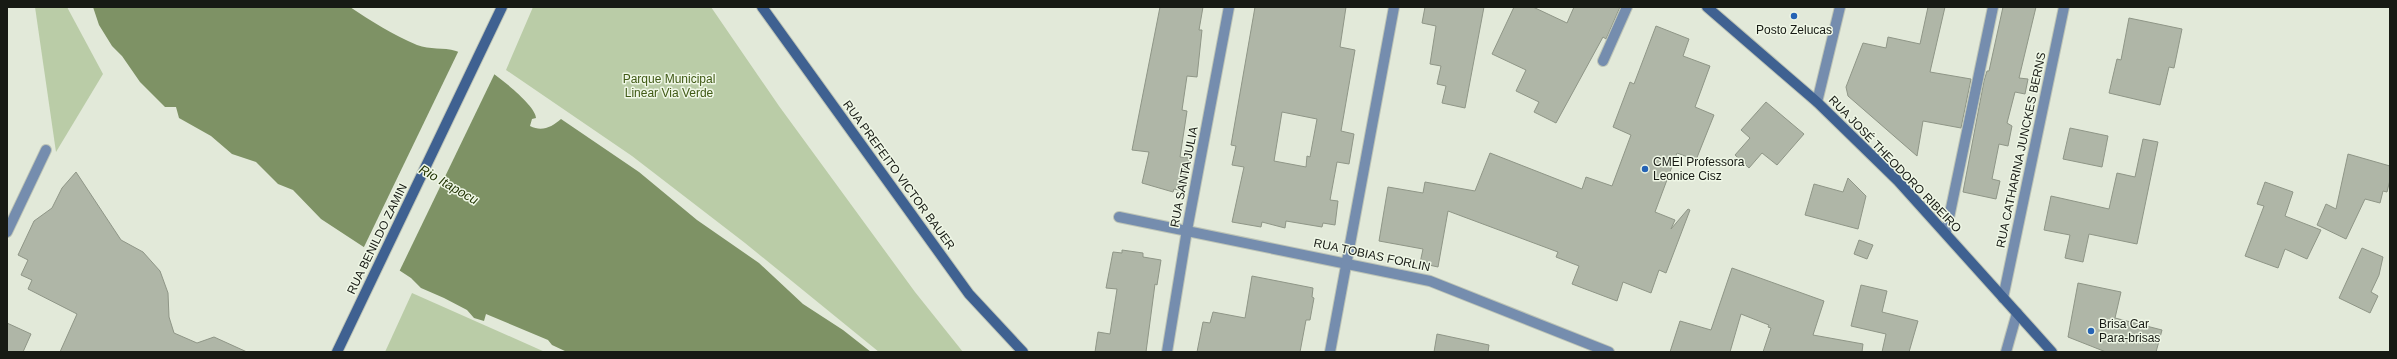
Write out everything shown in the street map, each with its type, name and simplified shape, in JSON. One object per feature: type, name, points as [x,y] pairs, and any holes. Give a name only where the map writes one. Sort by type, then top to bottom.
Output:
[{"type":"main road","name":"RUA BENILDO ZAMIN","points":[[337,352],[502,7]]},
{"type":"main road","name":"RUA PREFEITO VICTOR BAUER","points":[[762,7],[970,294],[1023,352]]},
{"type":"main road","name":"RUA JOSÉ THEODORO RIBEIRO","points":[[1707,7],[1817,102],[1898,182],[1946,232],[2052,352]]},
{"type":"street","name":"RUA SANTA JULIA","points":[[1167,352],[1187,230],[1229,7]]},
{"type":"street","points":[[1330,352],[1394,7]]},
{"type":"street","points":[[1603,60],[1627,7]]},
{"type":"street","points":[[1817,102],[1840,7]]},
{"type":"street","points":[[1946,232],[1992,7]]},
{"type":"street","name":"RUA CATHARINA JUNCKES BERNS","points":[[2003,298],[2064,7]]},
{"type":"street","points":[[7,232],[46,150]]},
{"type":"street","name":"RUA TOBIAS FORLIN","points":[[1119,217],[1430,280],[1610,352]]},
{"type":"street","points":[[2006,352],[2017,313]]},
{"type":"green space","points":[[35,7],[67,7],[103,74],[56,152]]},
{"type":"green space","name":"Parque Municipal Linear Via Verde","points":[[533,7],[711,7],[779,106],[915,292],[963,352],[879,352],[745,243],[632,156],[506,70]]},
{"type":"green space","points":[[412,293],[545,352],[385,352]]},
{"type":"water","name":"Rio Itapocu","points":[[93,7],[350,7],[374,23],[417,45],[456,51],[476,61],[489,70],[526,101],[536,118],[532,119],[530,126],[543,129],[561,119],[639,172],[697,220],[759,263],[803,304],[843,330],[871,352],[567,352],[552,345],[548,340],[486,314],[484,321],[474,318],[467,310],[421,288],[411,278],[321,219],[293,190],[278,184],[256,162],[232,154],[211,136],[179,118],[176,107],[165,107],[140,82],[122,56],[112,46],[99,25]]},
{"type":"pier","points":[[459,50],[495,73],[399,272],[363,249]]},
{"type":"building","points":[[1160,7],[1203,7],[1199,30],[1202,30],[1197,77],[1187,76],[1182,110],[1187,111],[1180,157],[1189,158],[1183,191],[1174,189],[1173,192],[1142,183],[1149,152],[1132,150]]},
{"type":"building","points":[[1255,7],[1346,7],[1340,47],[1355,50],[1341,131],[1354,134],[1349,164],[1337,162],[1330,200],[1338,201],[1335,225],[1323,223],[1322,227],[1286,221],[1285,228],[1262,222],[1261,227],[1232,222],[1244,167],[1232,165],[1236,146],[1231,145]],"holes":[[[1282,112],[1317,119],[1310,157],[1307,156],[1306,167],[1274,161]]]},
{"type":"building","points":[[1425,7],[1484,7],[1465,108],[1442,103],[1446,86],[1437,84],[1441,66],[1430,64],[1436,26],[1422,23]]},
{"type":"building","points":[[1514,7],[1533,7],[1567,23],[1574,7],[1620,7],[1606,39],[1603,37],[1556,123],[1534,112],[1539,102],[1516,91],[1526,70],[1492,54]]},
{"type":"building","points":[[1928,7],[1945,7],[1930,72],[1971,79],[1961,128],[1923,121],[1917,156],[1848,96],[1846,87],[1863,43],[1886,48],[1888,37],[1920,44]]},
{"type":"building","points":[[2003,7],[2036,7],[2019,78],[2028,79],[2025,94],[2015,92],[2007,123],[2012,126],[2008,146],[1999,144],[1992,179],[2000,181],[1996,199],[1963,192],[1984,81],[1987,71],[1989,71]]},
{"type":"building","points":[[2129,18],[2182,29],[2174,68],[2169,67],[2160,105],[2109,93],[2117,59],[2121,60]]},
{"type":"building","name":"CMEI Professora Leonice Cisz","points":[[1656,26],[1689,39],[1683,56],[1710,66],[1695,107],[1714,115],[1696,160],[1677,153],[1655,212],[1675,220],[1671,229],[1688,209],[1690,210],[1666,273],[1659,270],[1651,293],[1623,282],[1617,301],[1572,284],[1579,266],[1556,257],[1558,252],[1448,211],[1438,267],[1420,263],[1423,249],[1379,241],[1388,187],[1423,193],[1425,182],[1475,191],[1490,153],[1582,189],[1586,177],[1612,186],[1631,135],[1613,127],[1630,82],[1634,84]]},
{"type":"building","points":[[1766,102],[1804,134],[1777,165],[1762,153],[1749,168],[1735,155],[1750,138],[1741,130]]},
{"type":"building","points":[[2070,128],[2108,136],[2102,167],[2063,159]]},
{"type":"building","points":[[2143,139],[2158,142],[2137,244],[2089,234],[2083,262],[2065,258],[2070,235],[2044,230],[2051,196],[2109,209],[2117,173],[2135,177]]},
{"type":"building","points":[[2348,154],[2390,166],[2390,180],[2387,192],[2383,191],[2380,203],[2365,199],[2346,239],[2317,225],[2326,204],[2336,209]]},
{"type":"building","points":[[76,172],[121,240],[143,252],[160,271],[168,293],[169,317],[174,333],[197,343],[214,337],[247,352],[60,352],[77,314],[28,289],[32,280],[21,275],[28,260],[18,255],[34,221],[52,208],[62,188]]},
{"type":"building","points":[[1848,178],[1866,196],[1858,229],[1805,215],[1814,184],[1843,192]]},
{"type":"building","points":[[2265,182],[2293,192],[2285,216],[2321,230],[2307,259],[2285,249],[2278,268],[2245,256],[2264,206],[2257,204]]},
{"type":"building","points":[[1859,240],[1873,245],[1867,259],[1854,254]]},
{"type":"building","points":[[2362,248],[2383,257],[2379,275],[2371,292],[2378,296],[2370,313],[2339,298]]},
{"type":"building","points":[[1122,250],[1143,253],[1143,257],[1161,260],[1157,285],[1155,284],[1146,352],[1095,352],[1098,332],[1110,334],[1117,289],[1106,288],[1113,252],[1122,253]]},
{"type":"building","points":[[1732,268],[1824,301],[1813,335],[1863,344],[1862,352],[1763,352],[1771,328],[1768,327],[1769,325],[1741,314],[1730,352],[1670,352],[1680,321],[1711,330]]},
{"type":"building","points":[[1252,276],[1313,288],[1312,297],[1314,298],[1310,320],[1306,320],[1300,352],[1197,352],[1203,322],[1210,323],[1213,312],[1245,318]]},
{"type":"building","points":[[2078,283],[2121,292],[2115,318],[2162,330],[2156,352],[2106,352],[2068,337]]},
{"type":"building","points":[[1861,285],[1887,291],[1882,312],[1918,321],[1909,352],[1882,352],[1886,334],[1851,326]]},
{"type":"building","points":[[7,323],[31,334],[23,352],[7,352]]},
{"type":"building","points":[[1437,334],[1489,345],[1488,352],[1434,352]]},
{"type":"place","name":"Posto Zelucas","points":[[1794,16]]},
{"type":"place","name":"CMEI Professora Leonice Cisz","points":[[1645,169]]},
{"type":"place","name":"Brisa Car Para-brisas","points":[[2091,331]]}]
